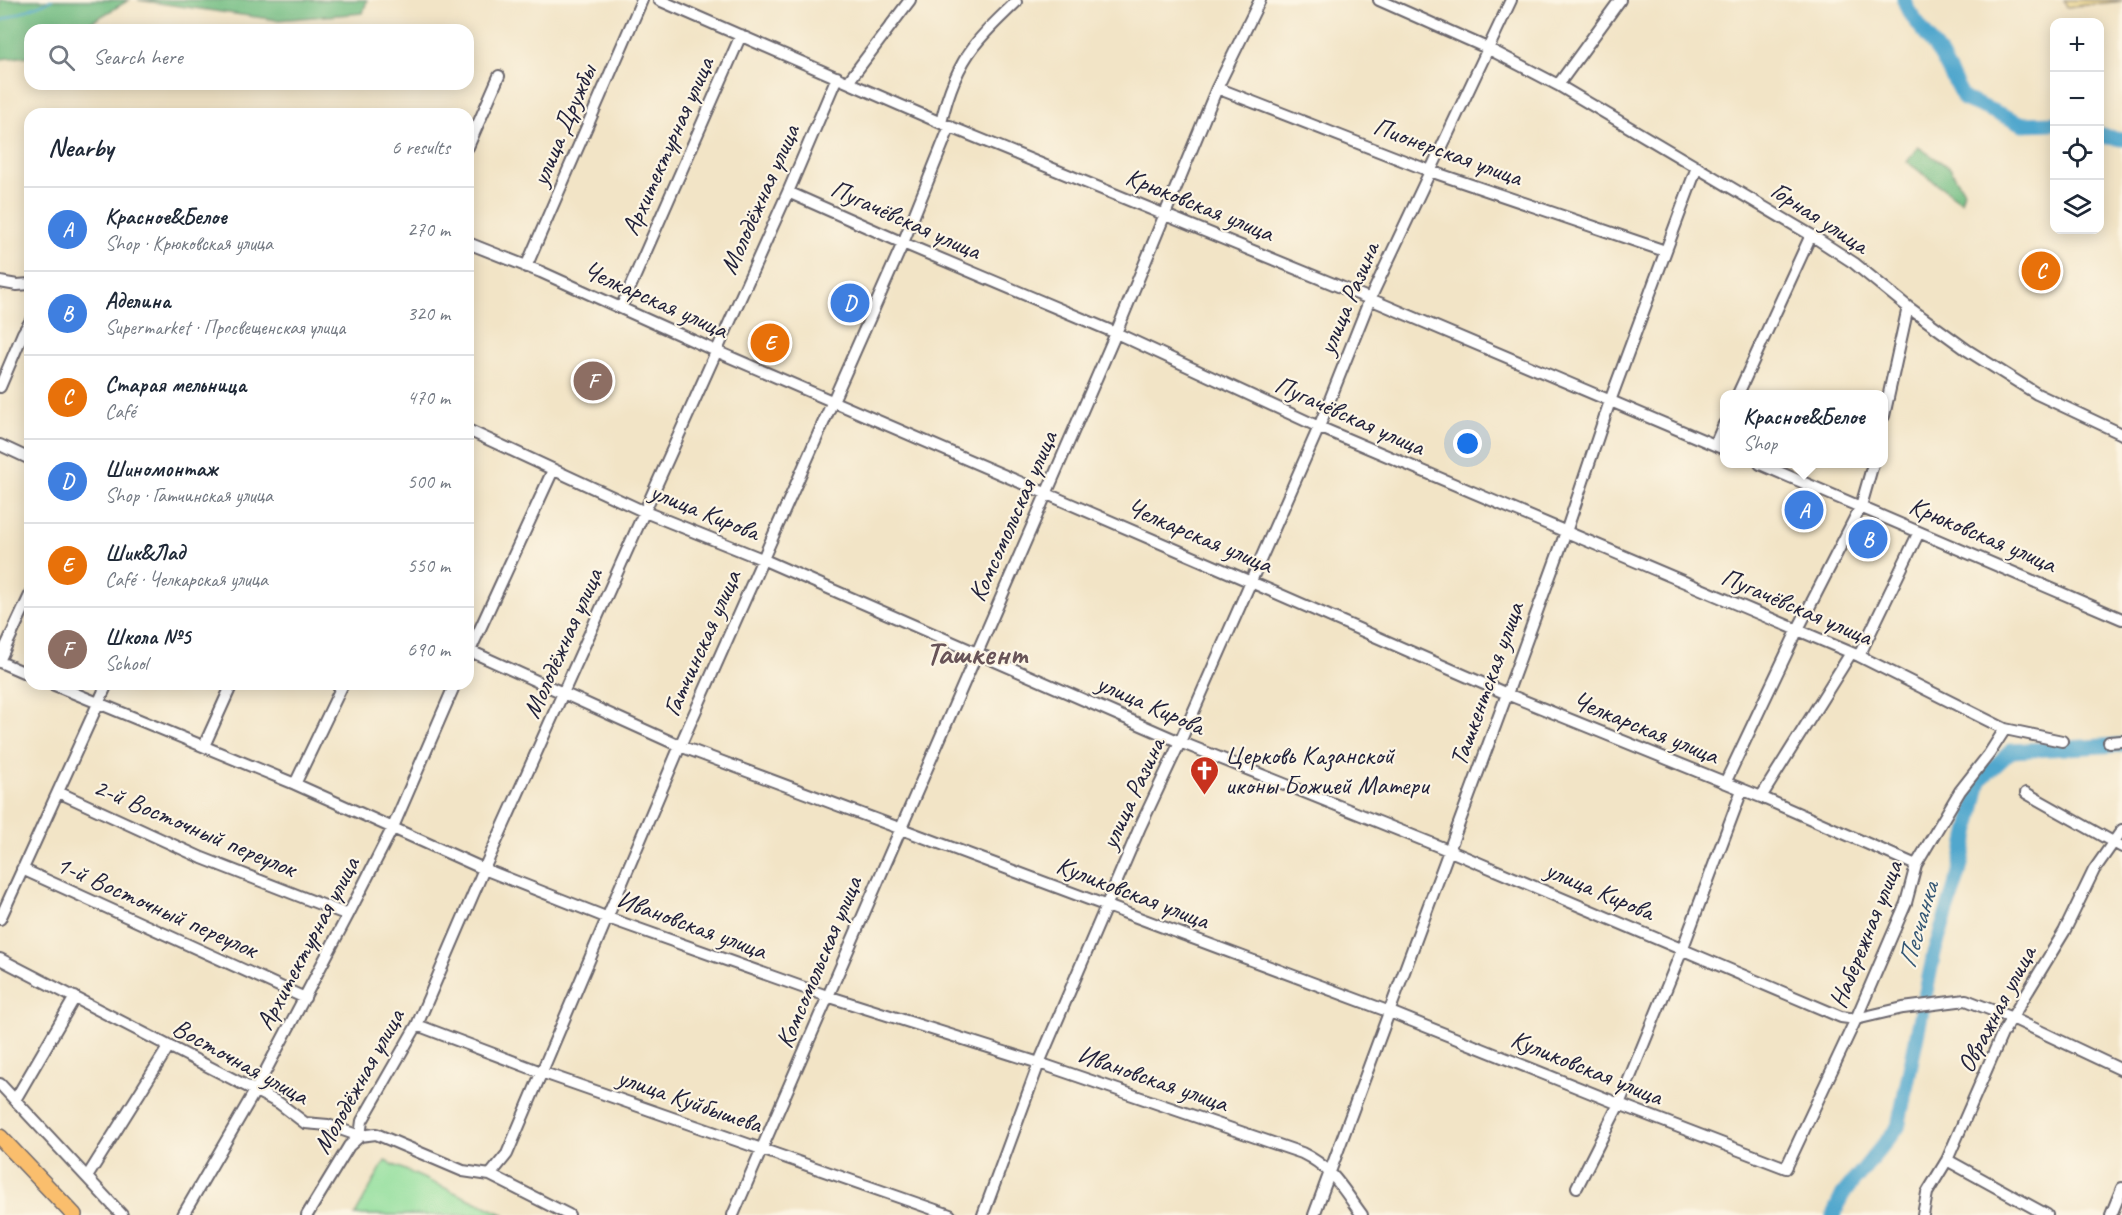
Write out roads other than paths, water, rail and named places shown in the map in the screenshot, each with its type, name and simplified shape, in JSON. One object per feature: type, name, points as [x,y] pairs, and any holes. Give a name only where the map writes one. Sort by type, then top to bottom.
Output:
[{"type":"highway","points":[[0,1137],[74,1215]]},
{"type":"street","name":"улица Дружбы","points":[[526,267],[642,0]]},
{"type":"street","name":"Крюковская улица","points":[[659,0],[945,124],[1370,298],[1720,447]]},
{"type":"street","points":[[848,82],[910,0]]},
{"type":"street","name":"Комсомольская улица","points":[[733,1215],[1116,333],[1217,88],[1260,0]]},
{"type":"street","name":"Горная улица","points":[[1378,0],[1487,48],[1558,85],[1811,235],[1854,264],[1908,308],[1967,350],[2037,394],[2122,434]]},
{"type":"street","name":"улица Разина","points":[[983,1215],[1039,1063],[1140,827],[1319,428],[1370,298],[1511,0]]},
{"type":"street","points":[[1558,85],[1620,0]]},
{"type":"street","name":"Гатчинская улица","points":[[490,1175],[507,1154],[680,746],[903,243],[945,124],[953,84],[975,45],[1016,2]]},
{"type":"street","name":"Архитектурная улица","points":[[621,308],[741,35]]},
{"type":"street","points":[[474,133],[499,76]]},
{"type":"street","name":"Молодёжная улица","points":[[307,1215],[350,1146],[360,1136],[362,1121],[417,1025],[484,869],[564,695],[837,77]]},
{"type":"street","name":"Пионерская улица","points":[[1217,88],[1430,171],[1665,250]]},
{"type":"street","name":"Ташкентская улица","points":[[1314,1215],[1507,694],[1566,532],[1610,401],[1697,167]]},
{"type":"street","name":"Пугачёвская улица","points":[[788,192],[1116,333],[1319,428],[1798,629],[2006,729],[2062,741]]},
{"type":"street","points":[[1740,390],[1811,235]]},
{"type":"street","name":"Челкарская улица","points":[[474,245],[541,272],[716,351],[1507,694],[1761,797],[1916,864]]},
{"type":"street","points":[[0,282],[24,284]]},
{"type":"street","points":[[17,285],[24,288]]},
{"type":"street","points":[[1888,398],[1908,308]]},
{"type":"street","points":[[0,387],[24,331]]},
{"type":"street","name":"улица Кирова","points":[[474,433],[645,512],[762,559],[1180,742],[1448,850],[1841,1017],[1856,1019]]},
{"type":"street","points":[[0,445],[24,456]]},
{"type":"street","name":"Крюковская улица","points":[[1770,468],[2122,619]]},
{"type":"street","points":[[1725,783],[1798,629],[1861,506],[1872,468]]},
{"type":"street","points":[[474,641],[554,470]]},
{"type":"street","points":[[1761,797],[1855,655],[1919,532]]},
{"type":"street","points":[[24,608],[0,661],[24,672]]},
{"type":"street","name":"Куликовская улица","points":[[474,654],[680,746],[1390,1012],[1618,1104],[1786,1168]]},
{"type":"street","name":"Ивановская улица","points":[[67,690],[295,784],[484,869],[608,918],[827,996],[1039,1063],[1302,1154],[1323,1164],[1330,1171]]},
{"type":"street","points":[[0,919],[104,690]]},
{"type":"street","points":[[204,746],[229,690]]},
{"type":"street","points":[[295,784],[340,690]]},
{"type":"street","name":"Архитектурная улица","points":[[183,1215],[255,1091],[348,915],[393,827],[452,690]]},
{"type":"street","name":"Набережная улица","points":[[1786,1168],[1856,1019],[1906,903],[1916,864],[1959,791],[2006,729]]},
{"type":"street","points":[[2109,742],[2122,741]]},
{"type":"street","points":[[1577,1187],[1618,1104],[1682,950],[1742,790]]},
{"type":"street","name":"2-й Восточный переулок","points":[[58,792],[201,858],[348,915]]},
{"type":"street","points":[[2026,793],[2118,845]]},
{"type":"street","name":"Овражная улица","points":[[1923,1215],[1927,1192],[1947,1160],[2002,1034],[2064,932],[2094,870],[2118,845],[2122,830]]},
{"type":"street","name":"1-й Восточный переулок","points":[[22,869],[305,998]]},
{"type":"street","name":"Восточная улица","points":[[0,959],[279,1102],[305,1123],[328,1125],[360,1136],[375,1134],[463,1171],[490,1175],[568,1215]]},
{"type":"street","points":[[15,1100],[75,997]]},
{"type":"street","points":[[1856,1019],[1904,1008],[1966,1000],[2012,1018],[2122,1070]]},
{"type":"street","name":"улица Куйбышева","points":[[417,1025],[541,1072],[950,1215]]},
{"type":"street","points":[[87,1177],[169,1046]]},
{"type":"street","points":[[0,1084],[122,1215]]},
{"type":"street","points":[[1947,1160],[2033,1212],[2047,1215]]},
{"type":"street","points":[[1330,1171],[1362,1215]]},
{"type":"street","points":[[2110,1215],[2122,1188]]},
{"type":"waterway","points":[[0,21],[52,0]]},
{"type":"waterway","name":"Песчанка","points":[[1904,0],[1908,10],[1941,56],[1964,99],[2023,124],[2050,123]]},
{"type":"waterway","name":"Песчанка","points":[[2104,136],[2122,139]]},
{"type":"waterway","name":"Песчанка","points":[[1833,1215],[1843,1194],[1898,1127],[1934,953],[1959,873],[1980,780],[2011,751],[2122,745]]},
{"type":"place","name":"Старая мельница","points":[[2041,271]]},
{"type":"place","name":"Шиномонтаж","points":[[850,303]]},
{"type":"place","name":"Шик&Лад","points":[[770,343]]},
{"type":"place","name":"Школа №5","points":[[593,381]]},
{"type":"place","name":"Красное&Белое","points":[[1804,510]]},
{"type":"place","name":"Аделина","points":[[1868,539]]},
{"type":"place","name":"Церковь Казанской иконы Божией Матери","points":[[1204,796]]},
{"type":"district","name":"Ташкент","points":[[976,653]]}]
